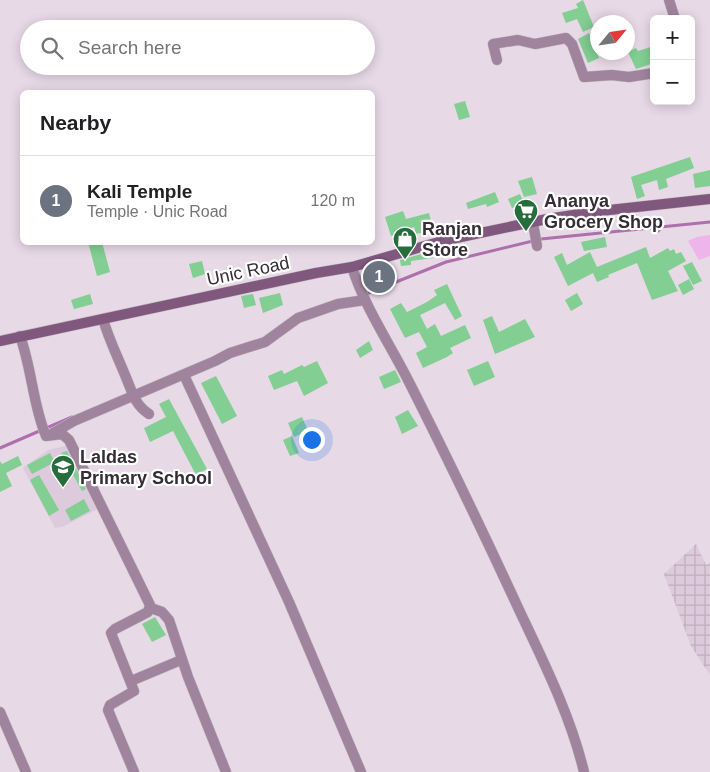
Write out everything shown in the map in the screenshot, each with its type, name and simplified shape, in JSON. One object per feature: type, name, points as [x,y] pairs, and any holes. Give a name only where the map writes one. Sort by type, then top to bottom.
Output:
[{"type":"main road","name":"Unic Road","points":[[0,341],[316,273],[352,267],[442,241],[600,210],[710,199]]},
{"type":"street","points":[[669,0],[674,15]]},
{"type":"street","points":[[497,60],[493,44],[518,40],[535,44],[566,38],[572,44],[584,77],[612,75],[629,78],[650,74]]},
{"type":"street","points":[[533,223],[537,246]]},
{"type":"street","points":[[352,267],[359,289],[410,384],[491,547],[559,696],[584,772]]},
{"type":"street","points":[[48,435],[131,394],[184,375],[230,353],[265,342],[298,318],[338,304],[365,300]]},
{"type":"street","points":[[103,319],[110,345],[126,376],[131,394],[143,410],[149,414]]},
{"type":"street","points":[[20,336],[27,356],[41,424],[48,435]]},
{"type":"street","points":[[184,375],[289,602],[361,772]]},
{"type":"street","points":[[48,435],[62,434],[69,440],[151,608],[166,615],[181,660],[226,772]]},
{"type":"street","points":[[134,772],[108,710],[110,705],[134,692],[111,633],[114,629],[146,613],[151,608]]},
{"type":"street","points":[[131,681],[181,660]]},
{"type":"street","points":[[0,712],[26,772]]},
{"type":"shaded area","points":[[710,235],[710,256],[699,260],[688,241]]},
{"type":"shaded area","name":"Laldas Primary School","points":[[69,445],[100,508],[62,527],[55,528],[23,468],[48,450]]},
{"type":"shaded area","points":[[696,544],[706,565],[710,563],[710,675],[691,646],[664,574]]},
{"type":"building","points":[[583,0],[590,17],[590,29],[583,32],[577,19],[566,23],[562,13],[578,8],[576,4]]},
{"type":"building","points":[[589,33],[590,60],[595,60],[588,63],[578,39]]},
{"type":"building","points":[[650,47],[650,64],[636,69],[632,60],[635,60],[635,48],[638,51]]},
{"type":"building","points":[[465,101],[470,117],[459,120],[454,104]]},
{"type":"building","points":[[690,157],[694,168],[666,179],[668,187],[659,190],[657,180],[641,185],[645,196],[637,199],[631,177]]},
{"type":"building","points":[[710,170],[710,186],[695,188],[693,174]]},
{"type":"building","points":[[532,177],[537,194],[524,197],[518,181]]},
{"type":"building","points":[[495,192],[499,202],[487,207],[486,204],[468,209],[466,203]]},
{"type":"building","points":[[520,194],[524,203],[512,208],[508,199]]},
{"type":"building","points":[[403,211],[406,219],[429,213],[433,230],[416,234],[414,227],[391,236],[385,217]]},
{"type":"building","points":[[605,237],[607,247],[584,251],[581,242]]},
{"type":"building","points":[[89,245],[103,245],[110,272],[97,276]]},
{"type":"building","points":[[646,247],[650,258],[668,248],[670,251],[674,249],[676,254],[681,252],[686,261],[668,271],[678,291],[652,300],[637,263],[608,275],[609,277],[597,282],[593,273],[568,286],[554,257],[562,253],[567,265],[590,252],[597,267]]},
{"type":"building","points":[[432,251],[433,258],[411,261],[411,265],[401,266],[400,260]]},
{"type":"building","points":[[202,261],[205,274],[193,278],[189,264]]},
{"type":"building","points":[[692,262],[702,281],[693,285],[683,266]]},
{"type":"building","points":[[389,263],[398,279],[369,292],[362,273],[363,271]]},
{"type":"building","points":[[689,279],[694,289],[683,295],[678,285]]},
{"type":"building","points":[[447,284],[462,316],[455,320],[445,303],[420,315],[427,329],[435,324],[441,336],[465,325],[471,338],[450,348],[453,353],[447,357],[423,368],[416,353],[427,347],[419,332],[405,338],[390,309],[401,303],[407,312],[437,295],[434,290]]},
{"type":"building","points":[[280,293],[283,305],[263,313],[259,298]]},
{"type":"building","points":[[577,293],[583,304],[571,311],[565,300]]},
{"type":"building","points":[[90,294],[93,304],[74,309],[71,300]]},
{"type":"building","points":[[253,294],[256,305],[244,308],[241,296]]},
{"type":"building","points":[[492,316],[499,332],[525,319],[535,337],[495,354],[483,320]]},
{"type":"building","points":[[369,341],[373,350],[360,358],[356,350]]},
{"type":"building","points":[[317,361],[328,383],[304,396],[297,381],[274,390],[268,376],[282,370],[284,374],[302,365],[304,367]]},
{"type":"building","points":[[488,361],[495,377],[474,386],[467,370]]},
{"type":"building","points":[[395,370],[401,382],[384,389],[379,377]]},
{"type":"building","points":[[216,376],[237,416],[222,424],[201,383]]},
{"type":"building","points":[[169,399],[207,469],[196,475],[173,431],[150,442],[144,428],[166,417],[159,404]]},
{"type":"building","points":[[408,410],[418,426],[402,434],[395,417]]},
{"type":"building","points":[[302,417],[308,431],[294,437],[288,423]]},
{"type":"building","points":[[292,436],[299,453],[290,456],[283,440]]},
{"type":"building","points":[[67,451],[86,489],[82,491],[61,453]]},
{"type":"building","points":[[50,453],[55,462],[32,474],[27,465]]},
{"type":"building","points":[[18,456],[22,465],[6,473],[12,486],[0,492],[0,461],[2,464]]},
{"type":"building","points":[[39,475],[59,510],[49,516],[30,480]]},
{"type":"building","points":[[84,499],[90,511],[71,521],[65,510]]},
{"type":"building","points":[[155,617],[166,635],[152,642],[142,624]]},
{"type":"waterway","points":[[366,294],[446,262],[541,239],[710,222]]},
{"type":"waterway","points":[[0,448],[72,417]]},
{"type":"place","name":"Ananya Grocery Shop","points":[[526,232]]},
{"type":"place","name":"Ranjan Store","points":[[405,260]]},
{"type":"place","name":"Kali Temple","points":[[379,277]]},
{"type":"place","name":"Laldas Primary School","points":[[63,488]]}]
